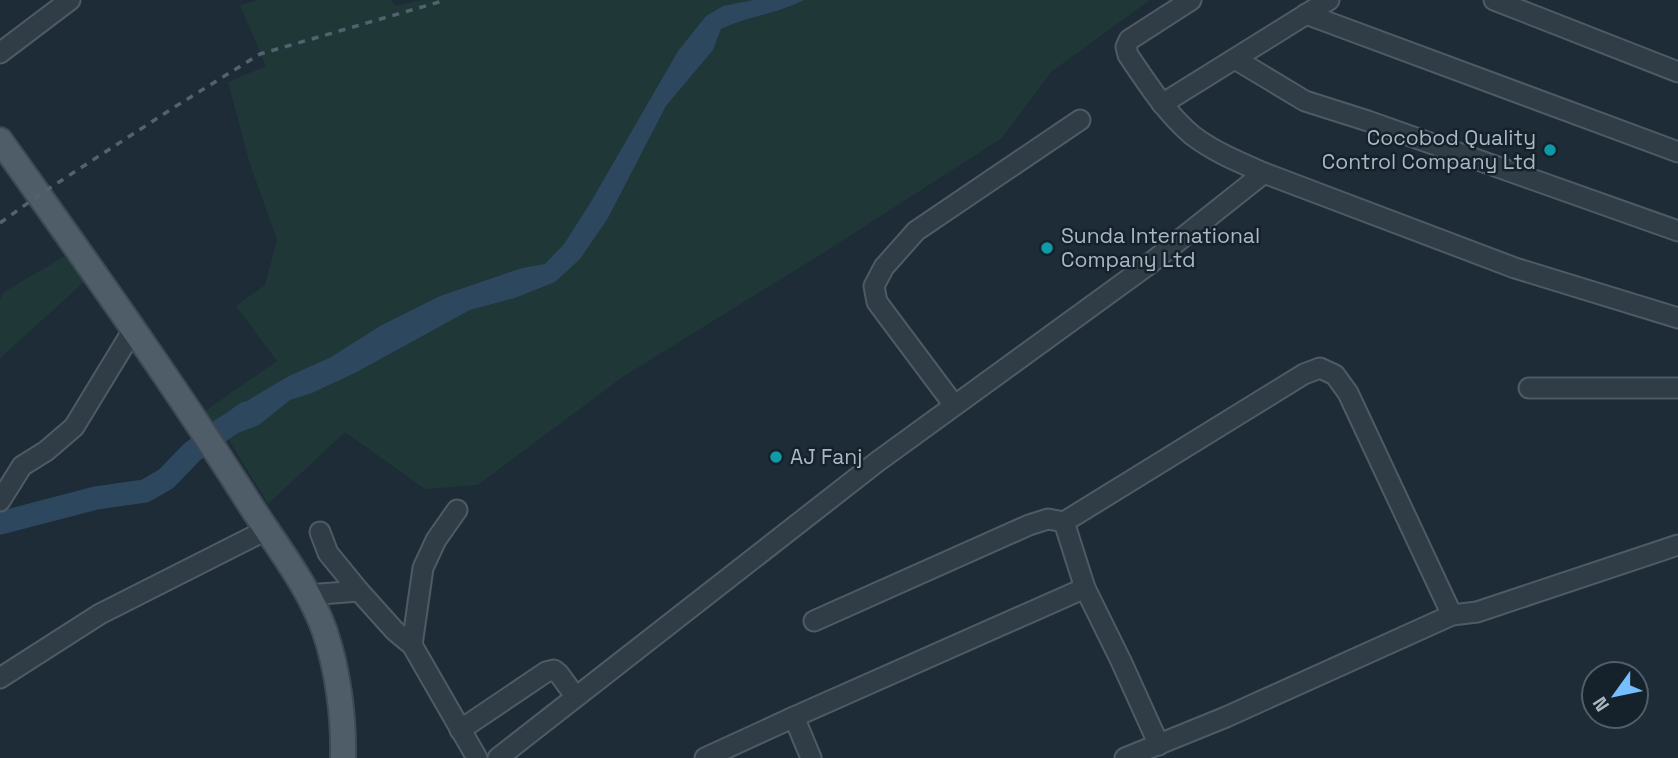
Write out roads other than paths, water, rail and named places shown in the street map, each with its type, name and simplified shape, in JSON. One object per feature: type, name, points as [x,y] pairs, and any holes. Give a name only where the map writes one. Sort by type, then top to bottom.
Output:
[{"type":"main road","points":[[0,140],[208,439],[307,594],[324,630],[331,655],[339,698],[343,758]]},
{"type":"street","points":[[0,53],[70,0]]},
{"type":"street","points":[[1191,0],[1129,40],[1126,47],[1128,55],[1162,104],[1193,135],[1227,157],[1264,173],[1515,268],[1678,318]]},
{"type":"street","points":[[1162,104],[1329,0]]},
{"type":"street","points":[[1494,0],[1678,72]]},
{"type":"street","points":[[1306,14],[1678,152]]},
{"type":"street","points":[[1235,59],[1305,101],[1678,230]]},
{"type":"street","points":[[954,405],[877,302],[874,286],[884,267],[916,231],[1080,120]]},
{"type":"street","points":[[498,758],[954,405],[1148,265],[1264,173]]},
{"type":"street","points":[[0,500],[22,466],[46,451],[74,427],[133,330]]},
{"type":"street","points":[[814,621],[1029,526],[1048,519],[1064,522],[1304,374],[1320,368],[1335,375],[1348,393],[1452,615]]},
{"type":"street","points":[[1529,388],[1678,388]]},
{"type":"street","points":[[412,645],[423,568],[436,540],[457,510]]},
{"type":"street","points":[[1064,522],[1085,588],[1158,745]]},
{"type":"street","points":[[0,678],[100,614],[266,530]]},
{"type":"street","points":[[320,532],[328,553],[395,631],[412,645],[477,758]]},
{"type":"street","points":[[1125,758],[1226,717],[1452,615],[1490,608],[1678,545]]},
{"type":"street","points":[[705,758],[1085,588]]},
{"type":"street","points":[[307,594],[359,591]]},
{"type":"street","points":[[460,730],[546,672],[554,670],[559,674],[575,696]]},
{"type":"street","points":[[794,718],[811,758]]},
{"type":"water","points":[[753,0],[804,0],[721,29],[713,50],[666,106],[608,218],[580,259],[555,282],[515,298],[470,310],[355,373],[290,400],[259,425],[227,437],[213,421],[287,377],[331,357],[380,326],[440,296],[522,268],[545,264],[564,244],[589,205],[678,51],[706,16],[723,6]]},
{"type":"waterway","points":[[0,523],[96,498],[145,491],[166,479],[192,452],[246,413]]},
{"type":"railway","points":[[0,223],[39,195],[260,54],[446,0]]},
{"type":"place","name":"Cocobod Quality Control Company Ltd","points":[[1550,150]]},
{"type":"place","name":"Sunda International Company Ltd","points":[[1047,248]]},
{"type":"place","name":"AJ Fanj","points":[[776,457]]}]
